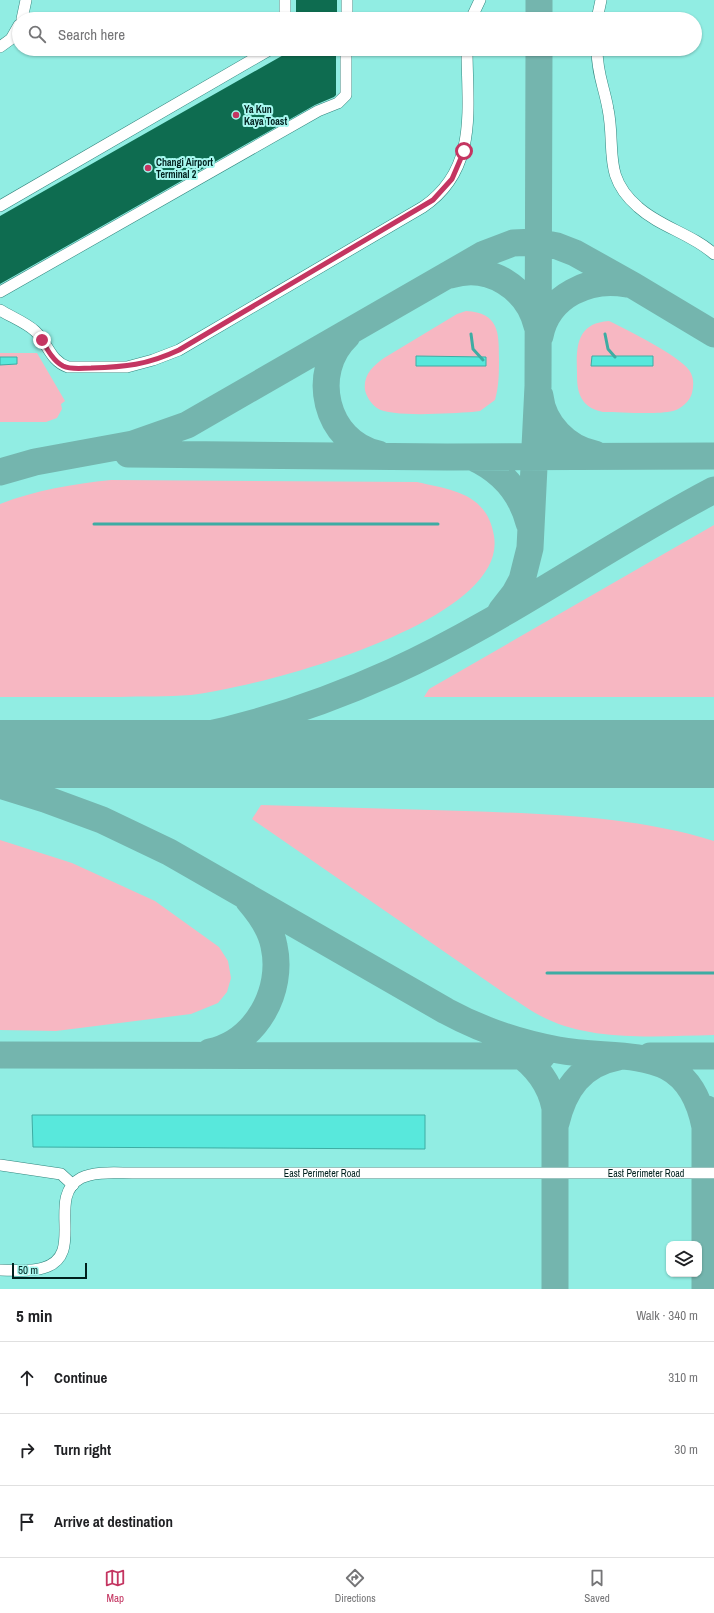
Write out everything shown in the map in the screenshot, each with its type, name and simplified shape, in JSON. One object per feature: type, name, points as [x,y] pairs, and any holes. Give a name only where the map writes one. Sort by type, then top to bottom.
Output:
[{"type":"lane","points":[[23,12],[26,0]]},
{"type":"lane","points":[[285,0],[286,12]]},
{"type":"lane","points":[[347,0],[347,12]]},
{"type":"lane","points":[[474,12],[480,0]]},
{"type":"lane","points":[[598,12],[601,0]]},
{"type":"lane","points":[[0,47],[12,37]]},
{"type":"lane","points":[[0,206],[259,56]]},
{"type":"lane","points":[[0,292],[318,111],[341,100],[346,91],[346,56]]},
{"type":"lane","points":[[0,310],[33,330],[52,356],[62,365],[68,367],[127,367],[153,360],[179,350],[423,207],[442,191],[456,171],[467,137],[467,56]]},
{"type":"lane","points":[[598,56],[599,77],[606,98],[610,118],[611,163],[622,188],[638,208],[714,254]]},
{"type":"lane","points":[[0,1165],[61,1174],[72,1185],[67,1193],[65,1202],[65,1242],[59,1259],[44,1268],[35,1270],[0,1270]]},
{"type":"lane","name":"East Perimeter Road","points":[[72,1185],[80,1179],[88,1176],[132,1173],[714,1173]]},
{"type":"shaded area","points":[[0,0],[714,0],[714,1289],[0,1289]]},
{"type":"shaded area","points":[[466,311],[477,313],[491,320],[497,332],[499,374],[495,400],[480,411],[437,414],[395,413],[384,411],[373,405],[365,390],[365,385],[367,375],[376,364],[457,314]]},
{"type":"shaded area","points":[[609,321],[652,343],[683,364],[691,373],[693,381],[692,393],[687,402],[673,411],[648,413],[603,412],[586,404],[580,395],[577,384],[578,345],[585,331],[590,326]],"holes":[[[592,356],[653,356],[592,366]]]},
{"type":"shaded area","points":[[0,353],[37,353],[65,401],[61,404],[62,409],[57,418],[46,422],[0,422],[0,365],[17,364],[17,358],[0,357]]},
{"type":"shaded area","points":[[111,480],[417,482],[443,488],[466,496],[476,502],[484,511],[490,522],[494,536],[488,568],[462,597],[422,623],[372,646],[319,665],[267,679],[223,690],[191,695],[119,697],[0,697],[0,504],[55,488]]},
{"type":"shaded area","points":[[714,525],[714,697],[424,697],[429,689]]},
{"type":"shaded area","points":[[261,805],[559,815],[622,821],[653,826],[714,841],[714,1035],[629,1036],[607,1034],[566,1026],[542,1017],[507,995],[252,819]]},
{"type":"shaded area","points":[[0,840],[72,863],[155,901],[219,947],[228,961],[231,978],[227,992],[218,1003],[191,1014],[56,1031],[0,1030]]},
{"type":"water","points":[[416,356],[486,357],[486,366],[416,366]]},
{"type":"water","points":[[592,356],[653,356],[653,366],[591,366]]},
{"type":"water","points":[[0,357],[17,357],[17,364],[0,365]]},
{"type":"water","points":[[32,1115],[425,1115],[425,1149],[33,1147]]},
{"type":"building","points":[[296,0],[337,0],[337,12],[296,12]]},
{"type":"building","name":"Changi Airport Terminal 2","points":[[282,56],[336,56],[336,95],[334,97],[315,105],[0,284],[0,216]]},
{"type":"waterway","points":[[471,334],[473,349],[483,360]]},
{"type":"waterway","points":[[605,334],[608,349],[615,357]]},
{"type":"waterway","points":[[94,524],[438,524]]},
{"type":"waterway","points":[[547,973],[714,973]]},
{"type":"taxiway","points":[[539,0],[539,12]]},
{"type":"taxiway","points":[[501,611],[515,593],[522,580],[530,548],[538,386],[539,56]]},
{"type":"taxiway","points":[[0,472],[35,462],[133,444],[187,425],[484,254],[513,243],[536,242],[557,246],[575,253],[714,334]]},
{"type":"taxiway","points":[[451,275],[465,272],[479,273],[493,276],[505,282],[516,290],[525,300],[532,312],[537,326]]},
{"type":"taxiway","points":[[540,336],[545,322],[552,310],[561,300],[573,292],[599,283],[627,284]]},
{"type":"taxiway","points":[[347,336],[335,351],[328,368],[326,386],[328,404],[335,421],[345,436],[360,447],[378,454]]},
{"type":"taxiway","points":[[540,396],[546,416],[558,434],[575,447],[595,454]]},
{"type":"taxiway","points":[[128,454],[447,457],[714,456]]},
{"type":"taxiway","points":[[472,457],[492,468],[508,483],[521,501],[529,523]]},
{"type":"taxiway","points":[[52,754],[142,745],[196,737],[271,718],[345,692],[434,652],[514,607],[633,535],[714,490]]},
{"type":"taxiway","points":[[0,785],[45,799],[102,820],[169,852],[446,1011],[487,1030],[515,1040],[543,1047],[650,1060],[668,1068],[684,1080],[697,1099],[705,1127]]},
{"type":"taxiway","points":[[210,1052],[241,1038],[253,1026],[263,1012],[270,997],[275,980],[276,963],[273,940],[265,922],[249,901]]},
{"type":"taxiway","points":[[513,1050],[535,1068],[545,1082],[553,1099],[555,1108],[555,1289]]},
{"type":"taxiway","points":[[0,1055],[542,1056]]},
{"type":"taxiway","points":[[650,1056],[714,1056]]},
{"type":"taxiway","points":[[556,1123],[564,1099],[576,1080],[594,1065],[605,1060],[618,1057]]},
{"type":"taxiway","points":[[705,1289],[705,1127],[707,1109]]},
{"type":"runway","points":[[0,754],[714,754]]},
{"type":"place","name":"Ya Kun Kaya Toast","points":[[236,115]]},
{"type":"place","name":"Changi Airport Terminal 2","points":[[148,168]]},
{"type":"route","points":[[42,340],[57,361],[62,365],[73,368],[127,367],[166,356],[179,350],[423,207],[433,200],[452,179],[464,151]]}]
